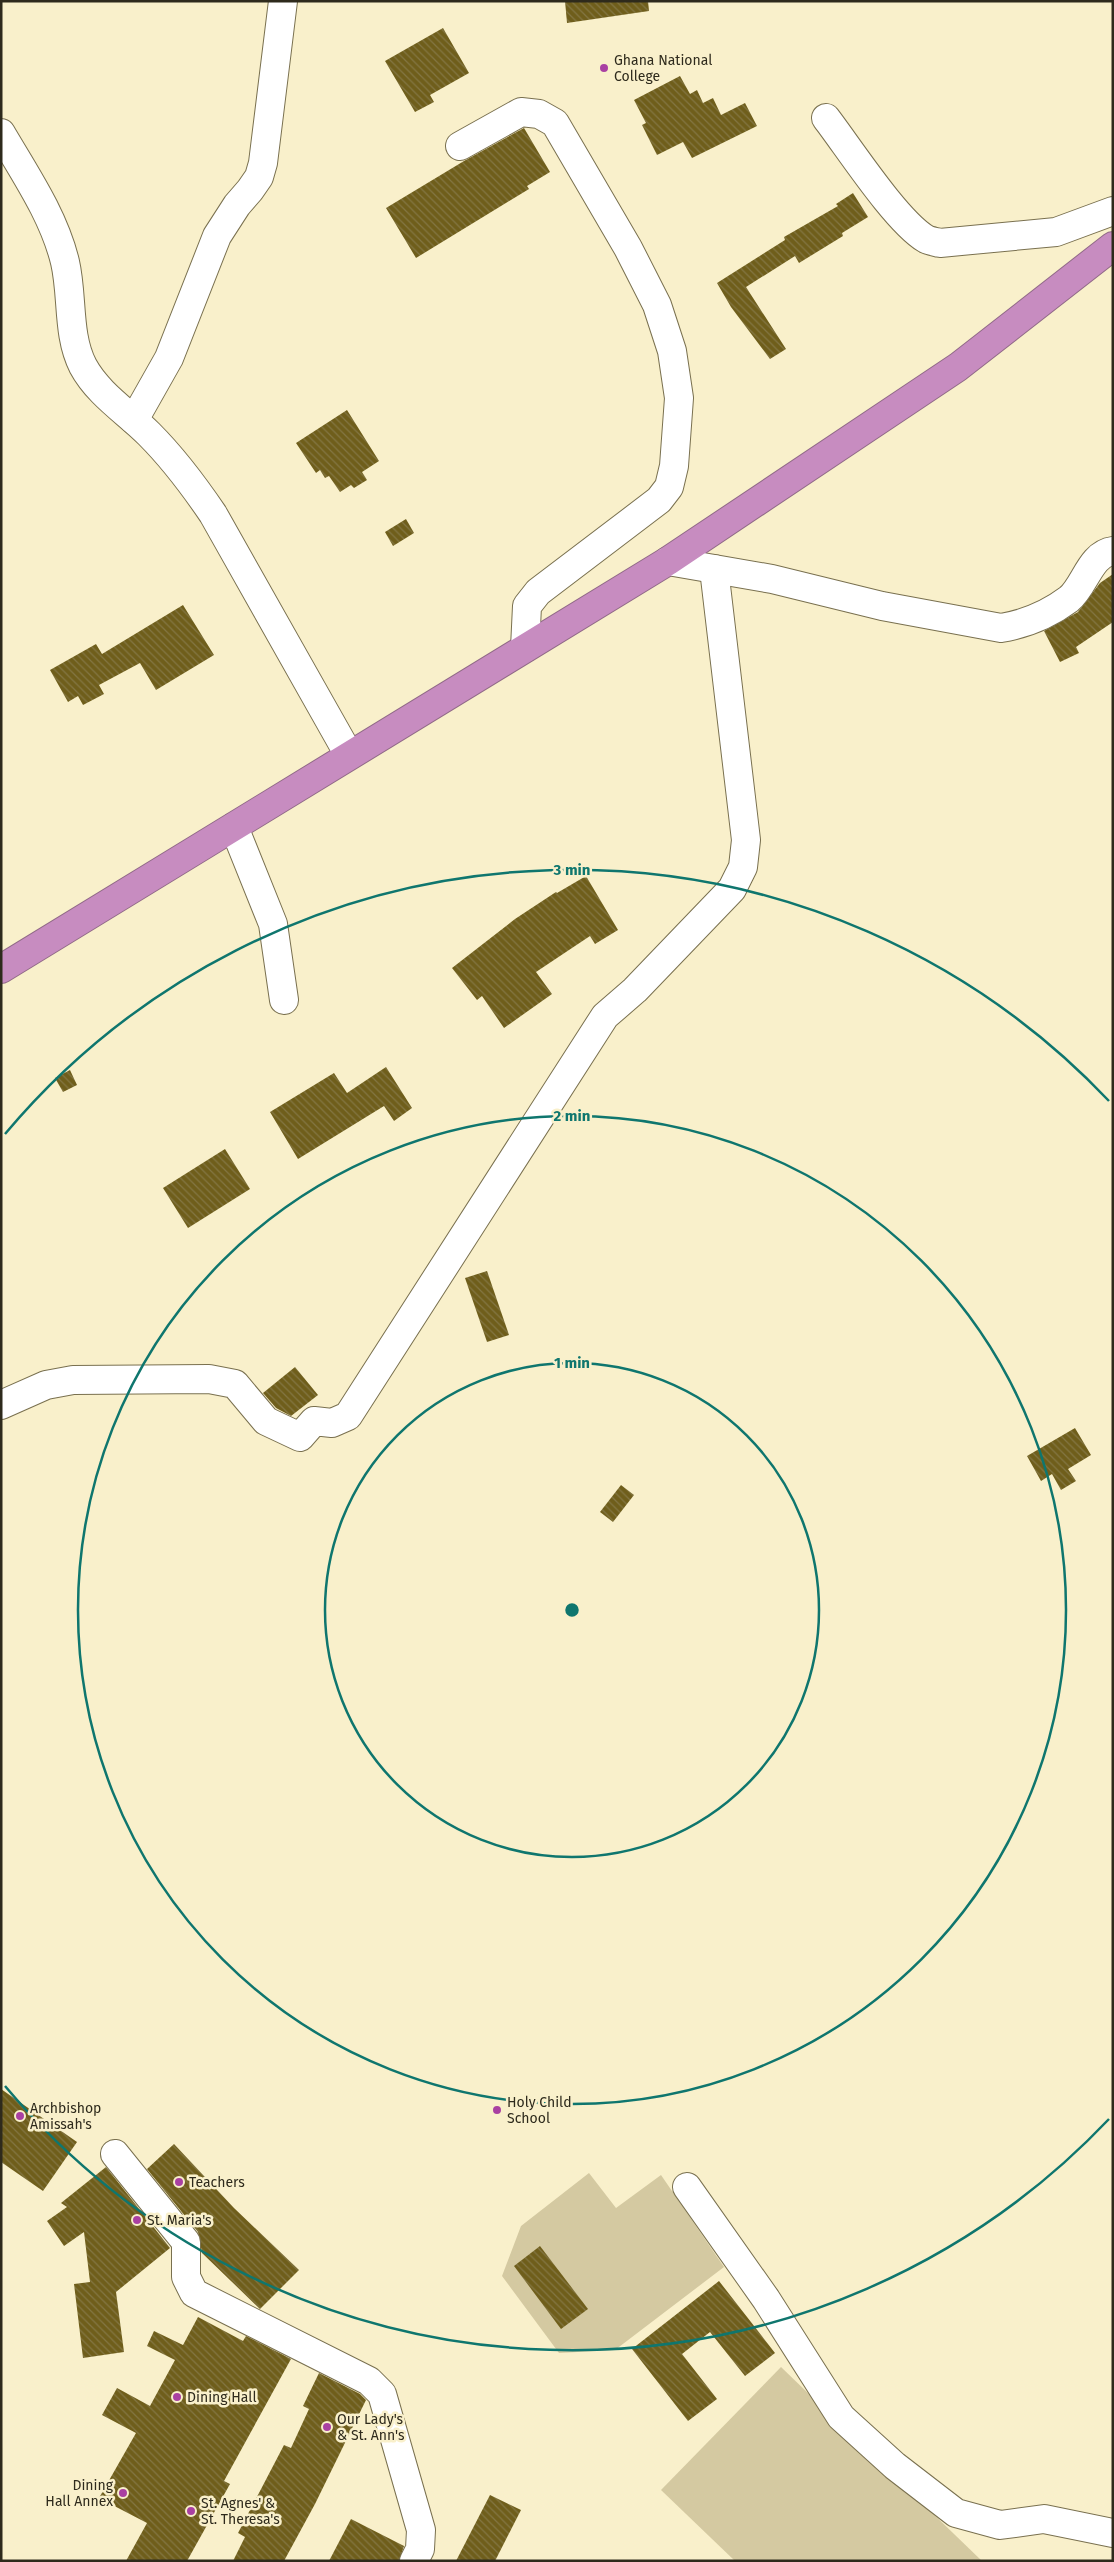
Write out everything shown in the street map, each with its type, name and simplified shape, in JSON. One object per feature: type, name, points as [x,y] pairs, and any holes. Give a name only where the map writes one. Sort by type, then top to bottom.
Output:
[{"type":"highway","points":[[1,969],[668,561],[958,367],[1113,246]]},
{"type":"street","points":[[134,420],[169,358],[217,236],[258,176],[263,163],[283,1]]},
{"type":"street","points":[[460,146],[521,112],[539,114],[555,122],[628,248],[657,305],[672,351],[678,398],[674,466],[670,487],[659,500],[538,592],[527,606],[526,648]]},
{"type":"street","points":[[826,118],[889,201],[914,229],[926,239],[940,243],[1056,232],[1113,211]]},
{"type":"street","points":[[1,133],[59,240],[66,265],[76,346],[83,366],[96,386],[149,434],[190,481],[213,514],[349,755]]},
{"type":"street","points":[[668,561],[772,579],[882,606],[1001,628],[1019,625],[1046,613],[1070,598],[1098,558],[1113,550]]},
{"type":"street","points":[[1,1405],[46,1385],[73,1380],[209,1379],[235,1384],[266,1421],[300,1437],[314,1421],[332,1423],[348,1416],[605,1016],[635,990],[732,889],[743,868],[746,840],[714,569]]},
{"type":"street","points":[[234,828],[273,924],[284,1000]]},
{"type":"street","points":[[114,2154],[186,2242],[186,2277],[194,2292],[369,2381],[382,2394],[421,2530],[420,2548],[414,2561]]},
{"type":"street","points":[[687,2187],[766,2299],[841,2417],[895,2466],[956,2513],[1000,2525],[1044,2520],[1113,2533]]},
{"type":"shaded area","points":[[589,2173],[616,2208],[661,2175],[724,2267],[615,2350],[559,2353],[502,2276],[521,2226]]},
{"type":"shaded area","points":[[781,2367],[982,2561],[735,2561],[661,2490]]},
{"type":"building","points":[[565,1],[648,1],[649,11],[567,23]]},
{"type":"building","points":[[443,28],[469,73],[430,95],[434,102],[415,112],[385,61]]},
{"type":"building","points":[[680,76],[690,94],[697,90],[703,103],[713,98],[721,115],[745,103],[757,126],[692,158],[683,142],[657,155],[642,125],[646,123],[634,100]]},
{"type":"building","points":[[524,128],[550,172],[527,186],[529,189],[416,258],[386,208],[464,161]]},
{"type":"building","points":[[853,193],[868,217],[842,233],[843,236],[799,263],[795,256],[746,287],[786,349],[770,359],[731,307],[717,283],[785,240],[784,237],[838,206],[836,204]]},
{"type":"building","points":[[347,410],[379,461],[362,472],[367,480],[354,488],[351,485],[340,492],[329,476],[325,478],[320,470],[316,473],[296,443]]},
{"type":"building","points":[[406,519],[414,533],[393,546],[385,532]]},
{"type":"building","points":[[1113,574],[1113,622],[1076,647],[1079,653],[1060,662],[1044,631],[1078,612],[1100,583]]},
{"type":"building","points":[[183,605],[214,655],[156,690],[140,663],[99,685],[104,694],[83,705],[78,696],[68,702],[50,670],[96,644],[102,654]]},
{"type":"building","points":[[586,876],[618,930],[595,944],[590,936],[536,972],[552,994],[504,1028],[482,996],[477,1000],[452,968],[515,919],[556,892]]},
{"type":"building","points":[[386,1067],[412,1108],[394,1121],[384,1106],[298,1159],[270,1112],[334,1073],[347,1093]]},
{"type":"building","points":[[70,1070],[77,1085],[63,1092],[55,1078]]},
{"type":"building","points":[[225,1149],[250,1189],[188,1228],[163,1188]]},
{"type":"building","points":[[487,1271],[509,1335],[487,1342],[465,1278]]},
{"type":"building","points":[[295,1367],[318,1395],[291,1416],[276,1408],[263,1393]]},
{"type":"building","points":[[1075,1428],[1091,1455],[1068,1469],[1076,1481],[1061,1490],[1052,1474],[1041,1481],[1027,1456]]},
{"type":"building","points":[[621,1485],[634,1495],[613,1522],[600,1512]]},
{"type":"building","name":"Archbishop Amissah's","points":[[1,2089],[77,2142],[43,2191],[1,2162]]},
{"type":"building","points":[[174,2144],[234,2208],[299,2270],[260,2309],[202,2253],[198,2232],[147,2169]]},
{"type":"building","points":[[106,2167],[170,2248],[116,2292],[124,2352],[83,2358],[74,2284],[90,2282],[84,2232],[64,2246],[47,2221],[67,2207],[61,2203]]},
{"type":"building","points":[[540,2246],[588,2309],[561,2329],[514,2266]]},
{"type":"building","points":[[719,2281],[775,2353],[745,2376],[710,2332],[682,2354],[717,2399],[688,2421],[632,2349]]},
{"type":"building","points":[[198,2317],[243,2341],[246,2336],[291,2359],[224,2481],[230,2484],[187,2561],[126,2561],[147,2523],[99,2498],[136,2433],[102,2415],[117,2388],[150,2406],[175,2360],[147,2346],[154,2331],[183,2345]]},
{"type":"building","name":"Our Lady's & St. Ann's","points":[[319,2373],[360,2394],[366,2400],[315,2504],[284,2561],[233,2561],[245,2537],[238,2533],[284,2445],[291,2448],[309,2409],[303,2406]]},
{"type":"building","points":[[490,2495],[521,2510],[495,2561],[456,2561]]},
{"type":"building","points":[[351,2519],[404,2546],[399,2561],[329,2561]]},
{"type":"place","name":"Ghana National College","points":[[604,68]]},
{"type":"place","name":"Holy Child School","points":[[497,2110]]},
{"type":"place","name":"Archbishop Amissah's","points":[[20,2116]]},
{"type":"place","name":"Teachers","points":[[179,2182]]},
{"type":"place","name":"St. Maria's","points":[[137,2220]]},
{"type":"place","name":"Dining Hall","points":[[177,2397]]},
{"type":"place","name":"Our Lady's & St. Ann's","points":[[327,2427]]},
{"type":"place","name":"Dining Hall Annex","points":[[123,2493]]},
{"type":"place","name":"St. Agnes' & St. Theresa's","points":[[191,2511]]}]
